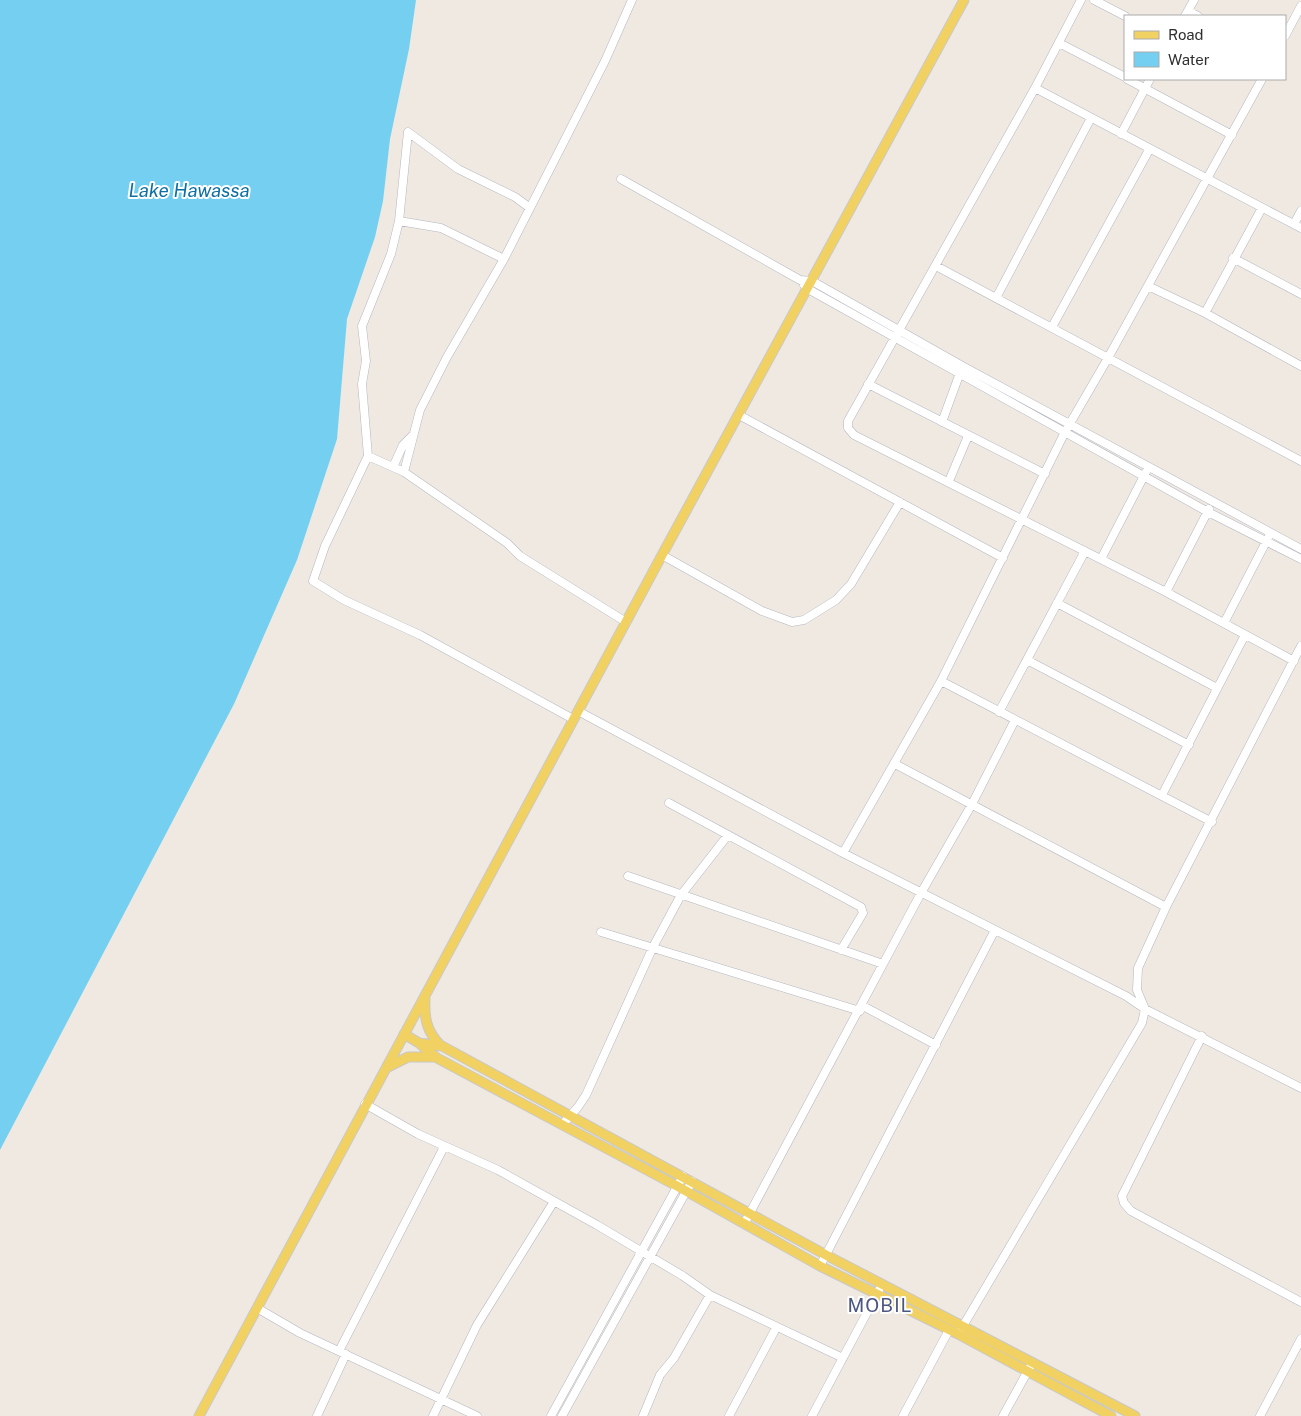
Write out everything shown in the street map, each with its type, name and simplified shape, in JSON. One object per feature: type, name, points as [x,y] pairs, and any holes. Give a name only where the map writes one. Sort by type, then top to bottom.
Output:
[{"type":"main road","points":[[199,1416],[365,1104],[425,997],[662,555],[964,0]]},
{"type":"main road","points":[[425,997],[426,1025],[430,1034],[442,1046],[683,1176],[749,1214],[962,1326],[1030,1367],[1099,1413],[1111,1416]]},
{"type":"main road","points":[[404,1034],[419,1043],[437,1058],[677,1186],[820,1266],[949,1330],[1135,1416]]},
{"type":"main road","points":[[419,1043],[442,1046]]},
{"type":"main road","points":[[386,1068],[401,1060],[416,1056],[437,1058]]},
{"type":"main road","points":[[463,1072],[469,1061]]},
{"type":"street","points":[[404,472],[420,410],[530,208],[605,62],[632,0]]},
{"type":"street","points":[[1081,0],[1060,43],[848,421],[850,431],[1166,592],[1294,661]]},
{"type":"street","points":[[1094,0],[1124,15]]},
{"type":"street","points":[[1186,14],[1194,0]]},
{"type":"street","points":[[1286,34],[1301,6]]},
{"type":"street","points":[[1060,43],[1124,77]]},
{"type":"street","points":[[1130,80],[1232,135]]},
{"type":"street","points":[[1121,134],[1149,80]]},
{"type":"street","points":[[843,853],[941,681],[1065,432],[1261,80]]},
{"type":"street","points":[[1035,88],[1149,150],[1207,178],[1297,226],[1301,212]]},
{"type":"street","points":[[996,298],[1092,118]]},
{"type":"street","points":[[530,208],[458,169],[408,132],[399,221],[391,254],[362,326],[366,361],[362,384],[368,456],[325,546],[313,581],[344,600],[420,635],[921,893],[1126,996],[1145,1009],[1202,1036],[1301,1088]]},
{"type":"street","points":[[1052,328],[1149,150]]},
{"type":"street","points":[[621,179],[896,334],[959,375],[1208,512],[1301,559]]},
{"type":"street","points":[[1205,313],[1233,258],[1262,208]]},
{"type":"street","points":[[399,221],[441,228],[504,258]]},
{"type":"street","points":[[1233,258],[1301,294]]},
{"type":"street","points":[[936,266],[1301,462]]},
{"type":"street","points":[[1148,286],[1205,313],[1301,366]]},
{"type":"street","points":[[896,334],[964,367],[1070,423],[1149,468],[1301,549]]},
{"type":"street","points":[[942,422],[959,375],[964,367]]},
{"type":"street","points":[[868,384],[1045,474]]},
{"type":"street","points":[[739,415],[1003,558]]},
{"type":"street","points":[[393,467],[402,446],[413,435]]},
{"type":"street","points":[[949,481],[968,436]]},
{"type":"street","points":[[368,456],[404,472],[507,543],[520,556],[626,622]]},
{"type":"street","points":[[1101,559],[1149,468]]},
{"type":"street","points":[[662,555],[762,611],[792,622],[804,620],[836,600],[851,584],[900,502]]},
{"type":"street","points":[[1166,592],[1213,502]]},
{"type":"street","points":[[1224,623],[1270,532]]},
{"type":"street","points":[[999,712],[1085,551]]},
{"type":"street","points":[[1057,603],[1217,688]]},
{"type":"street","points":[[1162,795],[1245,635]]},
{"type":"street","points":[[958,1334],[1142,1023],[1145,1009],[1137,990],[1138,968],[1166,907],[1212,822],[1301,646]]},
{"type":"street","points":[[1027,660],[1189,745]]},
{"type":"street","points":[[941,681],[1212,822]]},
{"type":"street","points":[[744,1224],[921,893],[972,804],[1015,720]]},
{"type":"street","points":[[895,764],[1166,907]]},
{"type":"street","points":[[669,803],[861,907],[863,913],[841,950]]},
{"type":"street","points":[[562,1125],[568,1115],[578,1107],[586,1094],[653,947],[681,895],[728,835]]},
{"type":"street","points":[[628,876],[883,964]]},
{"type":"street","points":[[820,1266],[995,930]]},
{"type":"street","points":[[601,932],[861,1008],[936,1045]]},
{"type":"street","points":[[1202,1036],[1122,1196],[1124,1204],[1131,1210],[1301,1302]]},
{"type":"street","points":[[365,1104],[444,1146],[489,1166],[649,1257],[710,1295],[776,1328],[843,1358]]},
{"type":"street","points":[[318,1416],[342,1353],[444,1146]]},
{"type":"street","points":[[551,1416],[683,1176]]},
{"type":"street","points":[[562,1416],[692,1181]]},
{"type":"street","points":[[434,1416],[477,1325],[553,1202]]},
{"type":"street","points":[[812,1416],[882,1284]]},
{"type":"street","points":[[643,1416],[660,1375],[674,1358],[710,1295]]},
{"type":"street","points":[[257,1308],[300,1333],[477,1416]]},
{"type":"street","points":[[729,1416],[776,1328]]},
{"type":"street","points":[[903,1416],[949,1330]]},
{"type":"street","points":[[1260,1416],[1301,1339]]},
{"type":"street","points":[[1003,1416],[1030,1367]]},
{"type":"street","points":[[1099,1413],[1106,1401]]},
{"type":"water","name":"Lake Hawassa","points":[[0,0],[416,0],[409,49],[390,139],[383,201],[375,237],[347,319],[337,439],[297,560],[234,704],[0,1150]]},
{"type":"district","name":"MOBIL","points":[[880,1305]]}]
